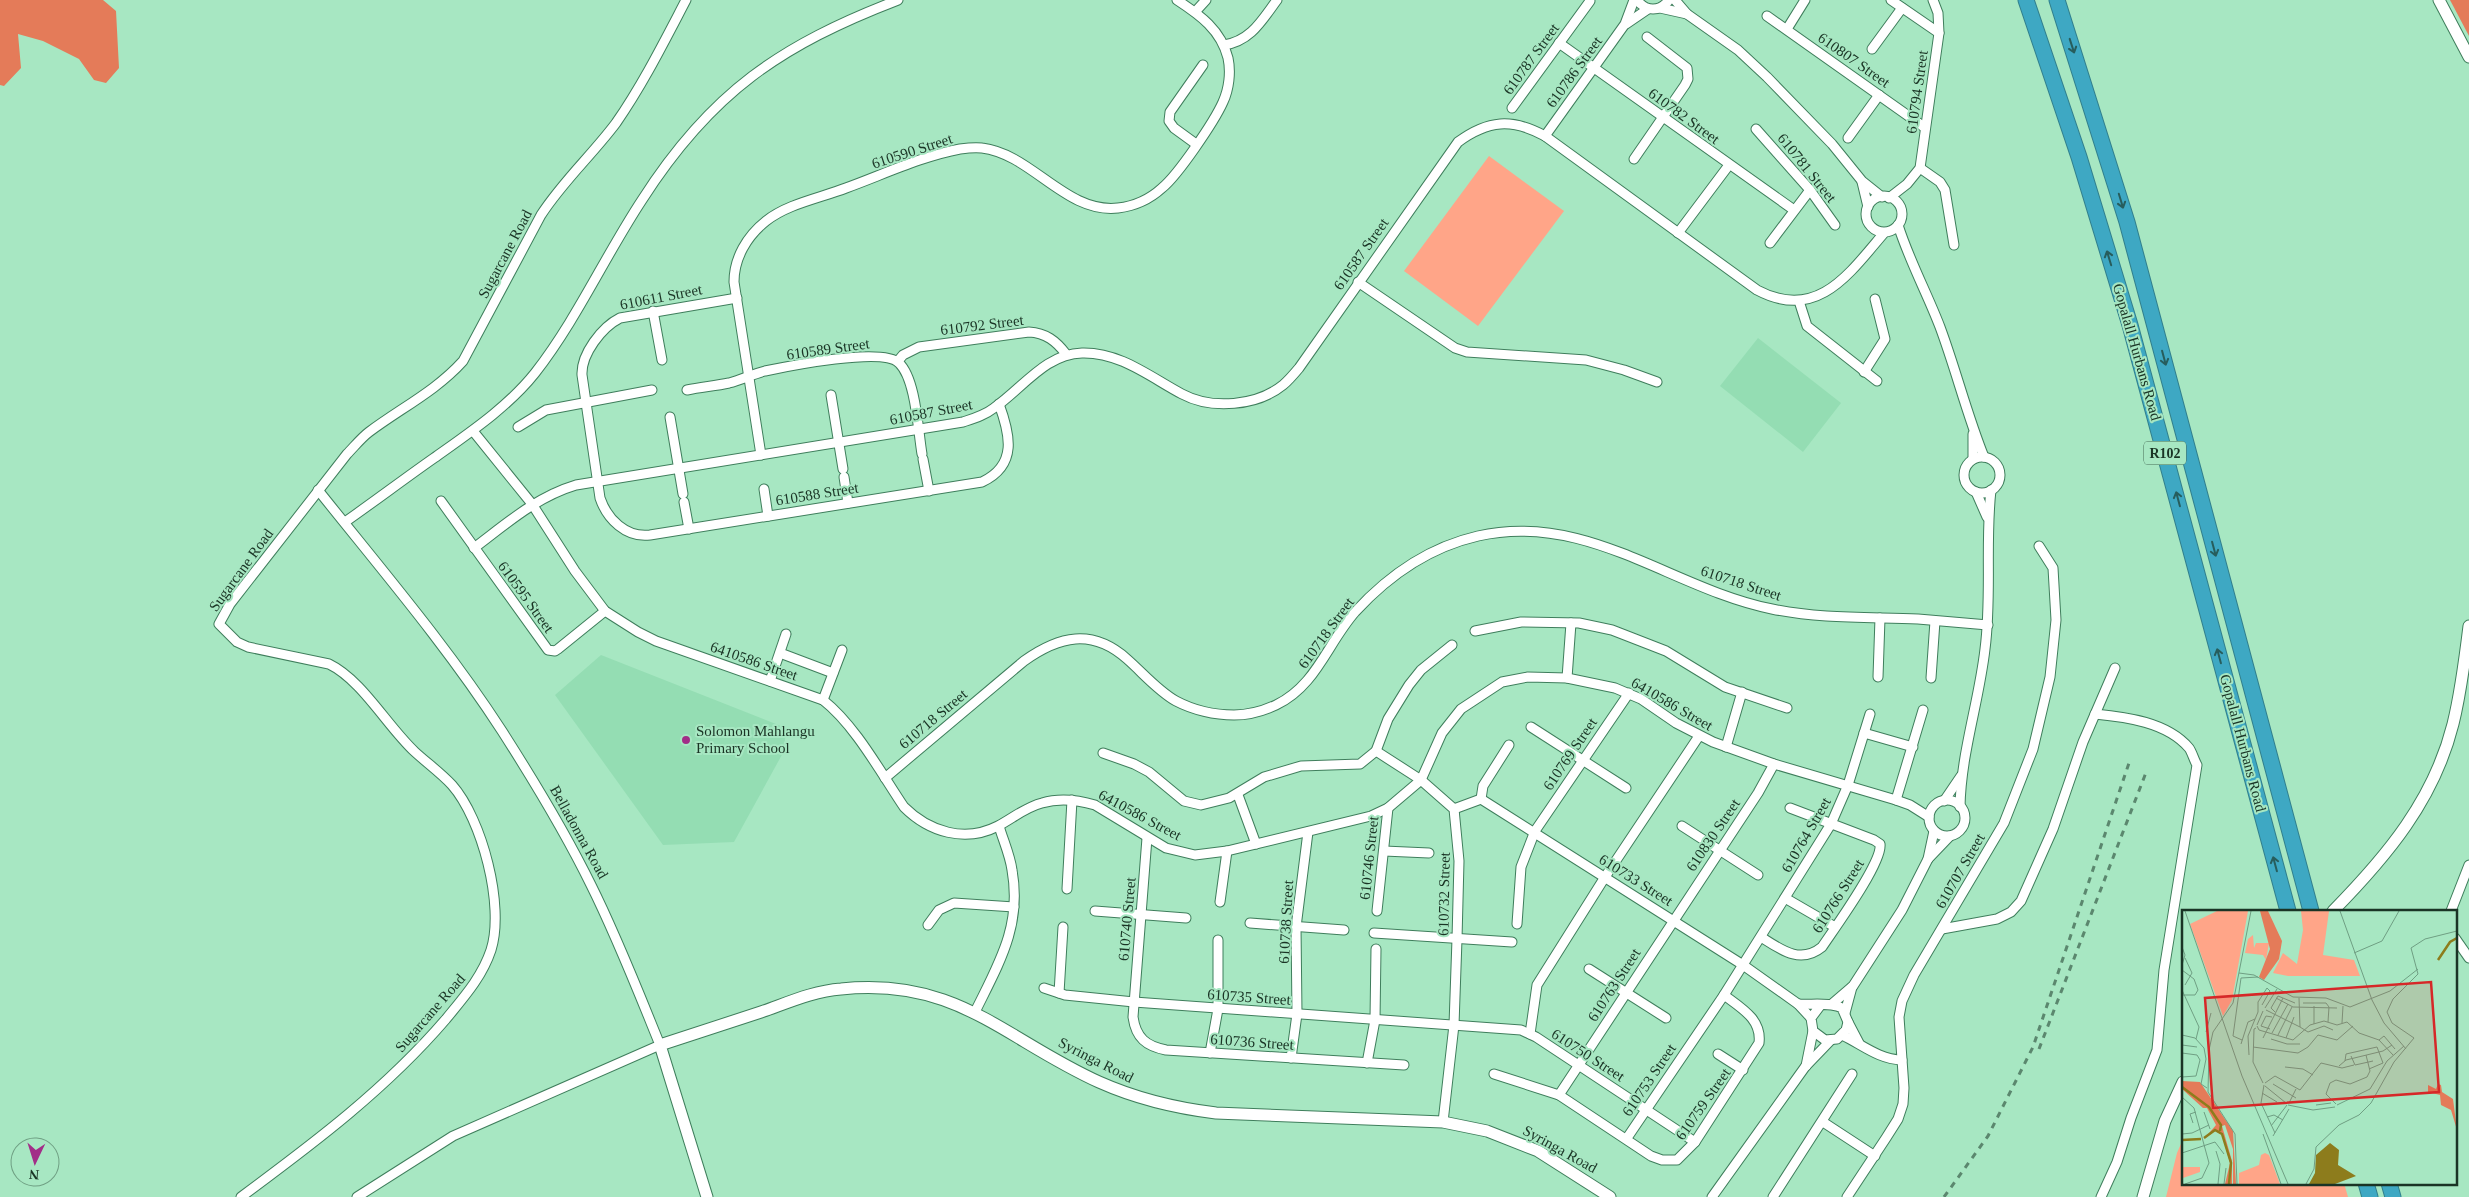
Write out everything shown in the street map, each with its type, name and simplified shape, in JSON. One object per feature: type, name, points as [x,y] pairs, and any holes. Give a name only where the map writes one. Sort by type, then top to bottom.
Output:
[{"type":"highway","name":"Gopalall Hurbans Road","points":[[2026,0],[2076,148],[2130,325],[2288,910]]},
{"type":"highway","name":"Gopalall Hurbans Road","points":[[2057,0],[2130,232],[2311,910]]},
{"type":"highway","points":[[2366,1184],[2370,1197]]},
{"type":"highway","points":[[2389,1184],[2393,1197]]},
{"type":"street","name":"Sugarcane Road","points":[[241,1197],[319,1140],[375,1092],[425,1043],[474,986],[485,966],[495,929],[495,894],[483,850],[470,815],[452,786],[400,738],[353,680],[340,669],[314,660],[248,647],[237,642],[219,624],[230,604],[332,471],[368,433],[450,376],[463,361],[541,215],[554,194],[598,146],[636,93],[686,0]]},
{"type":"street","points":[[345,522],[474,431],[534,374],[557,342],[642,200],[670,158],[714,108],[766,64],[807,40],[853,18],[898,0]]},
{"type":"street","name":"610590 Street","points":[[761,455],[734,271],[740,252],[756,229],[768,219],[783,211],[960,149],[983,148],[992,150],[1013,159],[1077,198],[1104,208],[1117,208],[1146,200],[1164,188],[1216,115],[1226,94],[1229,68],[1224,45],[1209,22],[1177,0]]},
{"type":"street","points":[[1195,12],[1206,0]]},
{"type":"street","points":[[1224,45],[1236,43],[1247,38],[1277,0]]},
{"type":"street","points":[[1626,24],[1636,0],[1648,9]]},
{"type":"street","points":[[1660,8],[1669,0]]},
{"type":"street","points":[[1675,0],[1687,14],[1738,50],[1767,77],[1827,137],[1862,182],[1900,206]]},
{"type":"street","points":[[1787,29],[1805,0]]},
{"type":"street","points":[[1891,0],[1939,33]]},
{"type":"street","name":"610794 Street","points":[[1920,168],[1924,127],[1939,33],[1938,13],[1934,0]]},
{"type":"street","points":[[2438,0],[2469,57]]},
{"type":"street","name":"610787 Street","points":[[1512,108],[1590,1]]},
{"type":"street","points":[[1626,24],[1648,9],[1660,8],[1687,14]]},
{"type":"street","points":[[1872,49],[1902,8]]},
{"type":"street","name":"610807 Street","points":[[1767,16],[1924,127]]},
{"type":"street","name":"610786 Street","points":[[1545,136],[1626,24]]},
{"type":"street","points":[[1634,159],[1664,118],[1685,85],[1689,73],[1687,68],[1647,37]]},
{"type":"street","name":"610782 Street","points":[[1559,44],[1794,210]]},
{"type":"street","points":[[1196,144],[1169,122],[1170,112],[1204,65]]},
{"type":"street","points":[[1848,138],[1879,95]]},
{"type":"street","name":"610587 Street","points":[[474,548],[532,504],[557,491],[679,468],[964,422],[981,416],[999,404],[1040,369],[1066,354],[1100,353],[1119,358],[1184,395],[1209,402],[1235,404],[1261,398],[1283,385],[1299,368],[1458,142],[1472,132],[1504,123],[1525,126],[1545,136],[1770,298],[1799,301],[1816,297],[1833,288],[1846,277],[1886,232]]},
{"type":"street","name":"610781 Street","points":[[1756,129],[1810,190],[1835,225]]},
{"type":"street","points":[[1678,233],[1729,165]]},
{"type":"street","points":[[1868,206],[1874,200],[1885,197],[1907,184],[1920,168],[1940,182],[1946,190],[1954,245]]},
{"type":"street","points":[[1862,182],[1868,206],[1867,219],[1872,228],[1868,251]]},
{"type":"street","points":[[1886,232],[1898,225],[1902,218],[1900,206],[1907,184]]},
{"type":"street","points":[[1770,243],[1810,190]]},
{"type":"street","points":[[1898,225],[1906,250],[1937,320],[1966,402],[1973,431],[1984,457]]},
{"type":"street","points":[[1872,228],[1886,232],[1906,250]]},
{"type":"street","points":[[1358,282],[1455,348],[1467,352],[1586,360],[1624,370],[1657,382]]},
{"type":"street","name":"610611 Street","points":[[598,482],[582,368],[588,353],[609,324],[629,315],[737,298]]},
{"type":"street","points":[[1864,372],[1885,339],[1874,300]]},
{"type":"street","points":[[1799,301],[1807,326],[1864,372],[1877,380]]},
{"type":"street","points":[[653,311],[662,360]]},
{"type":"street","name":"610792 Street","points":[[898,361],[903,355],[919,347],[1029,332],[1053,339],[1066,354]]},
{"type":"street","name":"610589 Street","points":[[687,390],[749,377],[763,372],[854,357],[872,355],[898,361]]},
{"type":"street","points":[[898,361],[910,384],[929,491]]},
{"type":"street","points":[[518,428],[546,410],[652,390]]},
{"type":"street","points":[[831,394],[848,503]]},
{"type":"street","name":"610588 Street","points":[[598,482],[600,498],[608,516],[627,530],[642,536],[982,482],[990,478],[1008,454],[1010,442],[999,404]]},
{"type":"street","points":[[670,417],[689,528]]},
{"type":"street","name":"6410586 Street","points":[[474,431],[532,504],[575,571],[605,611],[656,641],[823,700],[835,709],[851,728],[904,807],[915,818],[942,832],[956,835],[972,834],[999,826],[1019,812],[1041,803],[1072,800],[1095,805],[1147,838],[1172,850],[1195,856],[1227,851],[1370,816],[1388,808],[1421,780],[1442,733],[1453,717],[1473,699],[1502,682],[1518,678],[1568,678],[1599,684],[1629,693],[1700,736],[1726,747],[1774,764],[1910,805]]},
{"type":"street","points":[[1973,431],[1973,459]]},
{"type":"street","points":[[1928,859],[1950,836],[1960,831],[1965,822],[1960,806],[1961,775],[1979,695],[1988,625],[1990,602],[1988,519],[1991,490],[1998,482],[2000,471],[1994,462],[1984,457],[1973,459],[1964,473],[1967,484],[1976,492],[1988,519]]},
{"type":"street","points":[[764,489],[768,516]]},
{"type":"street","name":"Belladonna Road","points":[[318,490],[440,644],[501,729],[539,790],[591,884],[624,957],[660,1045],[707,1197]]},
{"type":"street","points":[[1976,492],[1991,490]]},
{"type":"street","name":"610595 Street","points":[[441,501],[548,650],[558,649],[605,611]]},
{"type":"street","name":"610718 Street","points":[[885,778],[1024,661],[1042,648],[1065,640],[1092,640],[1114,649],[1175,701],[1192,708],[1234,715],[1268,708],[1288,699],[1302,688],[1319,667],[1337,637],[1354,614],[1388,582],[1410,565],[1436,551],[1461,541],[1502,532],[1530,531],[1584,540],[1737,598],[1769,608],[1830,617],[1880,618],[1988,625]]},
{"type":"street","name":"610707 Street","points":[[1847,1197],[1898,1119],[1903,1104],[1899,1017],[1902,1002],[2004,823],[2033,749],[2043,710],[2055,638],[2056,594],[2053,568],[2039,546]]},
{"type":"street","points":[[1878,677],[1880,618]]},
{"type":"street","points":[[1931,678],[1935,621]]},
{"type":"street","points":[[1475,631],[1521,622],[1571,623],[1612,630],[1666,651],[1726,687],[1787,708]]},
{"type":"street","points":[[1568,678],[1571,623]]},
{"type":"street","points":[[2334,910],[2384,858],[2410,823],[2442,761],[2453,724],[2469,626]]},
{"type":"street","points":[[770,681],[786,634]]},
{"type":"street","points":[[1103,753],[1150,772],[1175,794],[1192,804],[1212,804],[1238,795],[1272,774],[1301,766],[1319,764],[1352,766],[1368,760],[1376,752],[1388,719],[1409,685],[1422,670],[1452,645]]},
{"type":"street","points":[[823,700],[842,650]]},
{"type":"street","points":[[780,653],[833,673]]},
{"type":"street","points":[[1942,929],[1997,919],[2011,912],[2021,901],[2053,829],[2115,668]]},
{"type":"street","points":[[1726,747],[1742,692]]},
{"type":"street","name":"610769 Street","points":[[1517,924],[1521,867],[1535,831],[1629,693]]},
{"type":"street","points":[[1896,800],[1923,710]]},
{"type":"street","name":"610764 Street","points":[[1743,964],[1832,824],[1848,785],[1870,714]]},
{"type":"street","points":[[2096,714],[2123,717],[2154,726],[2174,736],[2189,748],[2197,765],[2164,970],[2157,1050],[2131,1118],[2117,1162],[2101,1197]]},
{"type":"street","points":[[1531,727],[1626,788]]},
{"type":"street","points":[[1864,733],[1912,747]]},
{"type":"street","points":[[1530,1034],[1537,985],[1605,877],[1700,736]]},
{"type":"street","points":[[1376,752],[1421,780],[1454,809],[1481,799],[1483,786],[1509,745]]},
{"type":"street","name":"610830 Street","points":[[1673,920],[1758,793],[1774,764]]},
{"type":"street","points":[[1910,805],[1934,806],[1944,801],[1961,775]]},
{"type":"street","points":[[1238,795],[1256,844]]},
{"type":"street","name":"610733 Street","points":[[1481,799],[1535,831],[1743,964],[1798,1004],[1811,1018]]},
{"type":"street","points":[[1067,890],[1072,800]]},
{"type":"street","points":[[1944,801],[1953,802],[1960,806]]},
{"type":"street","points":[[1798,1004],[1820,1006],[1832,1004],[1852,986],[1902,910],[1928,859],[1934,831],[1929,818],[1910,805]]},
{"type":"street","points":[[1929,818],[1934,806]]},
{"type":"street","name":"610746 Street","points":[[1377,911],[1388,808]]},
{"type":"street","points":[[1790,808],[1832,824]]},
{"type":"street","name":"610732 Street","points":[[1443,1122],[1454,1025],[1459,861],[1454,809]]},
{"type":"street","name":"610766 Street","points":[[1761,937],[1793,955],[1809,955],[1822,947],[1870,874],[1881,847],[1874,840],[1832,824]]},
{"type":"street","points":[[975,1012],[1007,946],[1014,923],[1012,869],[999,826]]},
{"type":"street","points":[[1682,826],[1758,875]]},
{"type":"street","points":[[1934,831],[1941,836],[1950,836]]},
{"type":"street","name":"610738 Street","points":[[1291,1058],[1297,1014],[1296,927],[1308,832]]},
{"type":"street","name":"610740 Street","points":[[1134,1002],[1147,838]]},
{"type":"street","points":[[1220,902],[1227,851]]},
{"type":"street","points":[[1384,851],[1429,853]]},
{"type":"street","points":[[2451,910],[2469,865]]},
{"type":"street","points":[[1785,898],[1835,927]]},
{"type":"street","points":[[928,925],[939,910],[954,903],[1014,908]]},
{"type":"street","points":[[1095,911],[1186,918]]},
{"type":"street","name":"610763 Street","points":[[1559,1096],[1673,920]]},
{"type":"street","points":[[1250,923],[1344,930]]},
{"type":"street","points":[[1058,993],[1064,926]]},
{"type":"street","points":[[1374,933],[1512,942]]},
{"type":"street","points":[[2456,939],[2469,958]]},
{"type":"street","points":[[1210,1053],[1218,1009],[1218,940]]},
{"type":"street","points":[[1367,1063],[1375,1020],[1376,949]]},
{"type":"street","name":"610753 Street","points":[[1626,1138],[1724,995],[1743,964]]},
{"type":"street","points":[[1589,969],[1666,1018]]},
{"type":"street","points":[[1842,1035],[1852,986]]},
{"type":"street","name":"Syringa Road","points":[[660,1045],[811,994],[840,989],[896,988],[946,999],[975,1012],[1098,1081],[1134,1097],[1158,1104],[1216,1113],[1443,1122],[1487,1131],[1538,1151],[1610,1197]]},
{"type":"street","name":"610735 Street","points":[[1044,988],[1058,993],[1134,1002],[1454,1025]]},
{"type":"street","name":"610759 Street","points":[[1494,1074],[1559,1096],[1652,1156],[1670,1160],[1682,1156],[1696,1142],[1744,1070],[1759,1043],[1758,1025],[1750,1014],[1724,995]]},
{"type":"street","name":"610736 Street","points":[[1134,1002],[1135,1031],[1143,1042],[1166,1050],[1404,1065]]},
{"type":"street","points":[[1832,1004],[1847,1017],[1859,1043]]},
{"type":"street","points":[[1806,1066],[1814,1032],[1811,1018],[1820,1006]]},
{"type":"street","name":"610750 Street","points":[[1454,1025],[1509,1028],[1530,1034],[1696,1142]]},
{"type":"street","points":[[1814,1032],[1818,1037],[1831,1040]]},
{"type":"street","points":[[1712,1197],[1806,1066],[1831,1040],[1842,1035],[1859,1043],[1878,1056],[1902,1060]]},
{"type":"street","points":[[357,1197],[453,1136],[660,1045]]},
{"type":"street","points":[[1718,1054],[1744,1070]]},
{"type":"street","points":[[1773,1197],[1852,1074]]},
{"type":"street","points":[[2143,1197],[2165,1121],[2182,1084]]},
{"type":"street","points":[[1822,1122],[1875,1156]]},
{"type":"shaded area","points":[[0,0],[103,0],[116,11],[119,68],[106,83],[94,80],[79,59],[43,41],[18,34],[21,68],[4,86],[0,85]]},
{"type":"shaded area","points":[[2450,0],[2469,0],[2469,36]]},
{"type":"shaded area","points":[[1489,156],[1564,211],[1478,326],[1404,271]]},
{"type":"shaded area","points":[[1758,338],[1841,403],[1803,452],[1720,386]]},
{"type":"shaded area","name":"Solomon Mahlangu Primary School","points":[[601,655],[786,728],[784,751],[734,842],[663,845],[555,695]]},
{"type":"shaded area","points":[[2182,1141],[2182,1184],[2344,1184],[2348,1197],[2166,1197],[2177,1153]]},
{"type":"railway","points":[[1944,1197],[1988,1136],[2033,1047],[2129,763]]},
{"type":"railway","points":[[2039,1049],[2147,770]]},
{"type":"place","name":"Solomon Mahlangu Primary School","points":[[686,740]]}]
